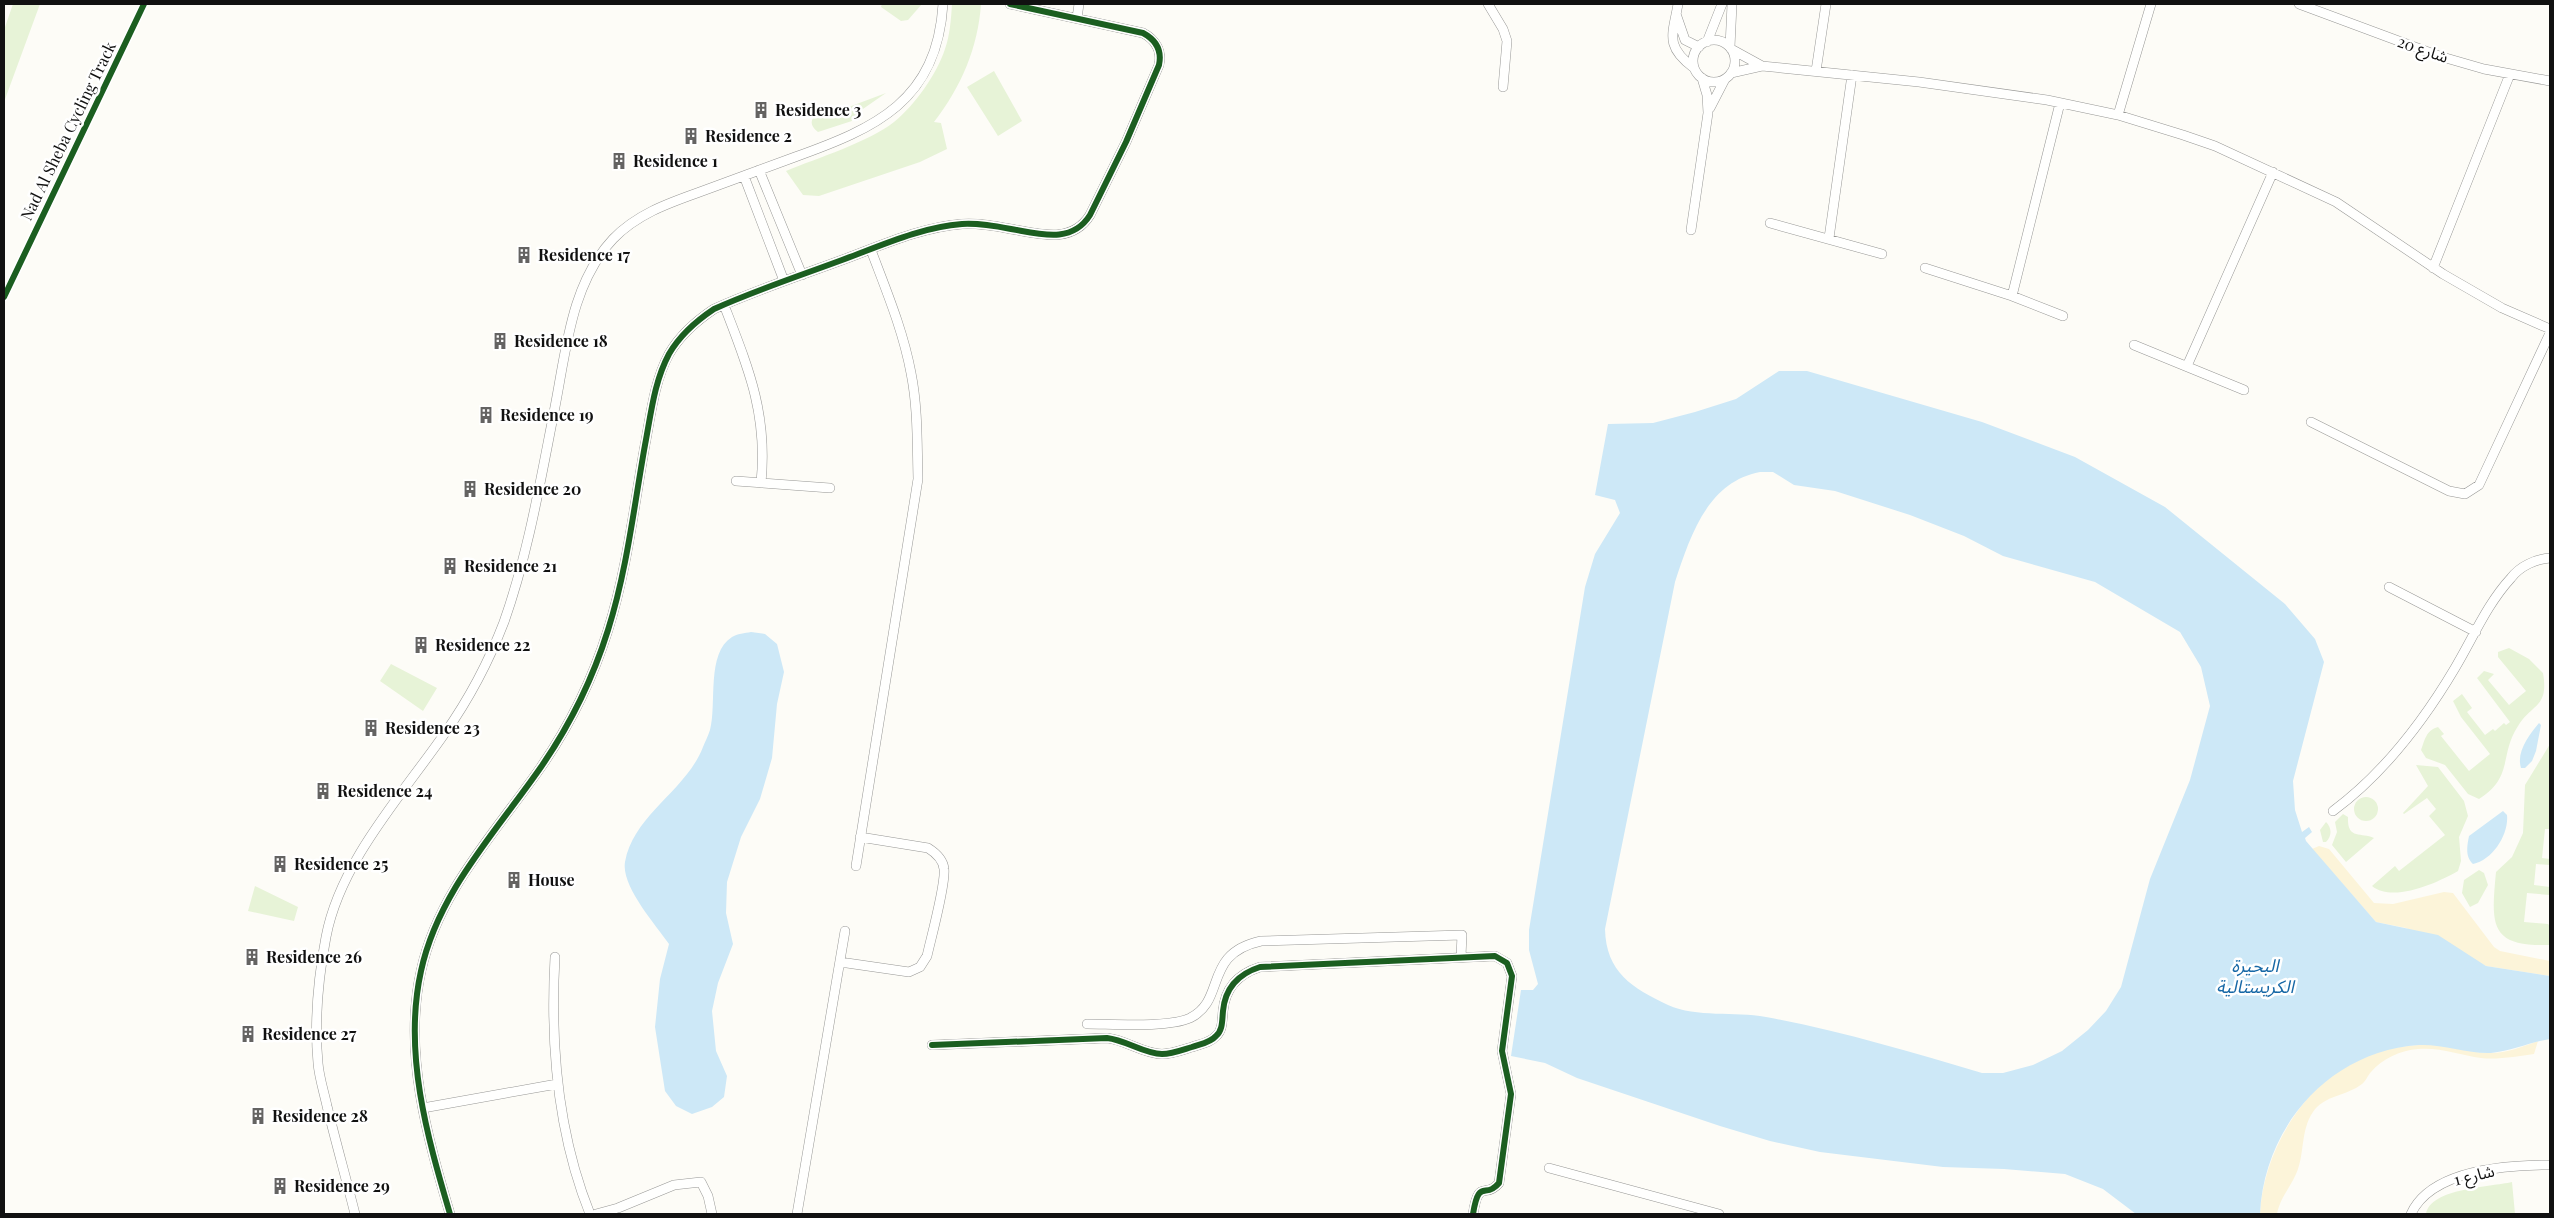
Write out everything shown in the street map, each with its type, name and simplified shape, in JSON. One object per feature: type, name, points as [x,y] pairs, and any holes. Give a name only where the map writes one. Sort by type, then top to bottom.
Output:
[{"type":"street","points":[[355,1214],[318,1065],[317,996],[327,932],[332,914],[357,857],[457,716],[499,636],[525,551],[576,308],[592,266],[618,234],[647,213],[851,136],[891,112],[913,89],[929,62],[939,33],[943,4]]},
{"type":"street","points":[[450,1214],[423,1108],[416,1061],[415,1024],[418,988],[431,937],[454,889],[542,766],[569,723],[588,684],[615,605],[659,378],[669,354],[685,334],[704,316],[724,304],[930,230],[952,225],[983,224],[1059,236],[1071,232],[1087,220],[1142,106],[1159,65],[1160,56],[1155,42],[1143,33],[1028,6],[1010,4]]},
{"type":"street","points":[[1077,18],[1079,4]]},
{"type":"street","points":[[1488,4],[1503,29],[1506,41],[1503,87]]},
{"type":"street","points":[[1678,4],[1672,25],[1674,44],[1686,61],[1702,78],[1707,95],[1708,113],[1691,230]]},
{"type":"street","points":[[1694,68],[1693,59],[1703,44],[1722,4]]},
{"type":"street","points":[[1708,113],[1735,59],[1731,48],[1732,4]]},
{"type":"street","points":[[1816,71],[1826,4]]},
{"type":"street","points":[[2118,115],[2151,4]]},
{"type":"street","name":"شارع 20","points":[[2299,4],[2438,56],[2510,74],[2550,81]]},
{"type":"street","points":[[1676,14],[1685,40],[1703,44],[1719,41],[1762,66]]},
{"type":"street","points":[[1702,78],[1713,82],[1762,66],[1993,91],[2118,115],[2215,146],[2336,202],[2434,268],[2502,308],[2550,329]]},
{"type":"street","points":[[2434,268],[2510,74]]},
{"type":"street","points":[[1829,238],[1852,75]]},
{"type":"street","points":[[2012,296],[2060,103]]},
{"type":"street","points":[[759,170],[802,275]]},
{"type":"street","points":[[2187,366],[2273,172]]},
{"type":"street","points":[[744,176],[784,281]]},
{"type":"street","points":[[1770,223],[1882,254]]},
{"type":"street","points":[[765,232],[782,225]]},
{"type":"street","points":[[856,866],[918,479],[917,422],[911,372],[901,330],[871,250]]},
{"type":"street","points":[[1924,268],[2012,296],[2063,316]]},
{"type":"street","points":[[724,304],[756,392],[763,446],[761,483]]},
{"type":"street","points":[[2311,422],[2457,494],[2473,491],[2483,478],[2550,333]]},
{"type":"street","points":[[2134,345],[2244,390]]},
{"type":"street","points":[[736,481],[830,488]]},
{"type":"street","points":[[2333,812],[2356,793],[2398,749],[2427,712],[2511,578],[2531,563],[2550,558]]},
{"type":"street","points":[[2389,586],[2476,632]]},
{"type":"street","points":[[840,962],[908,972],[920,967],[927,956],[944,878],[942,862],[937,854],[928,848],[860,837]]},
{"type":"street","points":[[797,1214],[845,931]]},
{"type":"street","points":[[1087,1024],[1169,1023],[1192,1017],[1208,1001],[1218,972],[1227,959],[1246,946],[1260,941],[1462,935],[1461,956]]},
{"type":"street","points":[[932,1045],[1107,1038],[1124,1041],[1151,1052],[1168,1054],[1210,1041],[1217,1036],[1221,1028],[1225,1002],[1230,988],[1240,977],[1253,969],[1267,966],[1495,956],[1507,963],[1512,976],[1502,1051],[1511,1094],[1500,1180],[1495,1187],[1482,1190],[1477,1195],[1472,1214]]},
{"type":"street","points":[[555,957],[553,1021],[557,1084],[575,1178],[590,1214]]},
{"type":"street","points":[[423,1108],[557,1084]]},
{"type":"street","name":"شارع 1","points":[[2411,1214],[2426,1193],[2449,1181],[2497,1169],[2550,1165]]},
{"type":"street","points":[[1549,1168],[1720,1214]]},
{"type":"street","points":[[596,1214],[618,1208],[674,1184],[701,1182],[708,1196],[712,1214]]},
{"type":"green space","points":[[13,4],[40,4],[4,102],[4,30]]},
{"type":"green space","points":[[882,4],[922,4],[908,20],[901,21],[881,7]]},
{"type":"green space","points":[[952,4],[981,4],[972,51],[960,81],[934,122],[941,123],[947,149],[920,162],[819,196],[803,195],[786,171],[871,136],[894,122],[910,107],[937,69],[949,33]]},
{"type":"green space","points":[[994,71],[1022,121],[998,136],[967,87]]},
{"type":"green space","points":[[886,93],[860,111],[858,119],[818,132],[812,124],[814,117],[828,105],[846,108]]},
{"type":"green space","points":[[2509,648],[2529,659],[2543,673],[2544,693],[2538,704],[2523,719],[2512,737],[2502,774],[2490,791],[2479,799],[2468,794],[2445,765],[2426,758],[2421,750],[2428,733],[2438,727],[2444,734],[2441,736],[2469,771],[2490,754],[2461,717],[2453,701],[2462,694],[2472,708],[2467,712],[2485,735],[2493,729],[2495,731],[2504,723],[2506,725],[2510,722],[2477,678],[2484,671],[2494,674],[2488,680],[2509,705],[2526,691],[2498,657],[2498,652]]},
{"type":"green space","points":[[391,664],[437,688],[423,711],[380,681]]},
{"type":"green space","points":[[2550,744],[2550,829],[2545,829],[2542,858],[2550,859],[2550,865],[2536,864],[2534,885],[2550,887],[2550,895],[2527,893],[2524,922],[2548,924],[2550,926],[2550,945],[2530,945],[2515,942],[2505,937],[2498,929],[2495,919],[2494,890],[2496,872],[2512,857],[2523,833],[2525,785]]},
{"type":"green space","points":[[2416,765],[2438,767],[2464,801],[2468,816],[2459,837],[2461,861],[2458,871],[2427,886],[2403,892],[2391,893],[2381,891],[2372,886],[2395,866],[2399,871],[2445,835],[2429,816],[2436,809],[2427,798],[2403,813],[2428,786]]},
{"type":"green space","points":[[2366,797],[2375,800],[2378,809],[2375,818],[2366,821],[2357,818],[2354,809],[2357,800]]},
{"type":"green space","points":[[2343,814],[2348,817],[2348,824],[2352,832],[2374,838],[2346,862],[2332,845],[2337,832],[2335,822]]},
{"type":"green space","points":[[2326,822],[2330,829],[2330,835],[2326,842],[2323,842],[2320,830]]},
{"type":"green space","points":[[2479,870],[2484,873],[2488,885],[2478,903],[2470,907],[2462,893],[2464,880]]},
{"type":"green space","points":[[255,886],[298,907],[294,921],[248,911]]},
{"type":"green space","points":[[2512,1182],[2515,1214],[2426,1214],[2430,1205],[2450,1194],[2476,1187]]},
{"type":"sand","points":[[2319,846],[2329,849],[2374,903],[2393,904],[2444,892],[2453,893],[2494,947],[2500,951],[2550,961],[2550,976],[2486,966],[2406,928],[2376,922],[2312,849]]},
{"type":"sand","points":[[2538,1041],[2534,1054],[2481,1058],[2442,1050],[2426,1049],[2405,1051],[2386,1059],[2375,1067],[2362,1084],[2323,1102],[2313,1112],[2306,1127],[2299,1166],[2280,1203],[2277,1214],[2260,1214],[2263,1189],[2270,1164],[2280,1140],[2310,1096],[2329,1077],[2351,1063],[2379,1051],[2408,1046],[2436,1045],[2494,1053],[2513,1050]]},
{"type":"water","name":"البحيرة الكريستالية","points":[[1779,371],[1807,371],[1982,422],[2075,457],[2165,507],[2285,604],[2315,639],[2324,662],[2293,781],[2295,810],[2302,832],[2309,827],[2312,832],[2305,838],[2306,841],[2376,922],[2438,935],[2486,966],[2550,976],[2550,1039],[2491,1053],[2419,1045],[2387,1050],[2357,1062],[2331,1078],[2308,1099],[2289,1123],[2274,1151],[2264,1182],[2260,1214],[2136,1214],[2103,1189],[2065,1174],[1943,1167],[1820,1152],[1770,1141],[1720,1126],[1577,1078],[1545,1063],[1511,1056],[1521,990],[1533,990],[1538,984],[1529,950],[1529,930],[1585,587],[1595,554],[1620,513],[1615,500],[1595,495],[1608,424],[1653,423],[1736,399]],"holes":[[[1760,472],[1773,472],[1794,485],[1835,491],[1910,515],[1964,536],[2003,556],[2095,582],[2180,632],[2201,667],[2210,706],[2190,780],[2150,879],[2121,987],[2106,1011],[2088,1030],[2062,1051],[2033,1065],[2003,1073],[1982,1073],[1874,1042],[1793,1022],[1754,1015],[1703,1013],[1679,1009],[1655,999],[1633,985],[1623,977],[1610,957],[1605,929],[1675,582],[1687,547],[1703,514],[1714,499],[1726,487],[1742,478]]]},
{"type":"water","points":[[751,632],[765,634],[777,644],[784,672],[777,704],[772,758],[760,799],[741,837],[727,882],[726,913],[733,944],[718,983],[712,1011],[716,1051],[727,1076],[724,1097],[712,1107],[692,1114],[676,1106],[665,1091],[655,1027],[660,979],[669,944],[633,893],[625,872],[625,862],[630,845],[639,830],[649,816],[685,777],[703,747],[712,719],[715,667],[724,645],[734,636]]},
{"type":"water","points":[[2539,723],[2541,725],[2532,761],[2525,768],[2521,768],[2520,756],[2522,750]]},
{"type":"water","points":[[2503,811],[2507,815],[2507,822],[2502,838],[2493,852],[2480,862],[2473,864],[2468,855],[2469,836]]},
{"type":"cycle path","name":"Nad Al Sheba Cycling Track","points":[[4,297],[144,4]]},
{"type":"cycle path","points":[[450,1214],[426,1124],[416,1063],[416,1001],[421,971],[429,942],[455,889],[470,864],[552,751],[571,718],[595,666],[615,607],[630,538],[654,398],[669,354],[689,329],[714,309],[762,289],[916,233],[962,224],[981,224],[1055,235],[1074,230],[1083,224],[1090,215],[1126,142],[1159,65],[1160,55],[1155,43],[1143,33],[1010,4]]},
{"type":"cycle path","points":[[932,1045],[1107,1038],[1121,1041],[1148,1052],[1170,1053],[1205,1043],[1214,1038],[1221,1028],[1224,1003],[1230,989],[1239,978],[1260,967],[1495,956],[1507,963],[1512,976],[1502,1051],[1511,1094],[1499,1183],[1490,1190],[1480,1192],[1473,1214]]},
{"type":"place","name":"Residence 3","points":[[761,110]]},
{"type":"place","name":"Residence 2","points":[[691,136]]},
{"type":"place","name":"Residence 1","points":[[619,161]]},
{"type":"place","name":"Residence 17","points":[[524,255]]},
{"type":"place","name":"Residence 18","points":[[500,341]]},
{"type":"place","name":"Residence 19","points":[[486,415]]},
{"type":"place","name":"Residence 20","points":[[470,489]]},
{"type":"place","name":"Residence 21","points":[[450,566]]},
{"type":"place","name":"Residence 22","points":[[421,645]]},
{"type":"place","name":"Residence 23","points":[[371,728]]},
{"type":"place","name":"Residence 24","points":[[323,791]]},
{"type":"place","name":"Residence 25","points":[[280,864]]},
{"type":"place","name":"House","points":[[514,880]]},
{"type":"place","name":"Residence 26","points":[[252,957]]},
{"type":"place","name":"Residence 27","points":[[248,1034]]},
{"type":"place","name":"Residence 28","points":[[258,1116]]},
{"type":"place","name":"Residence 29","points":[[280,1186]]}]
